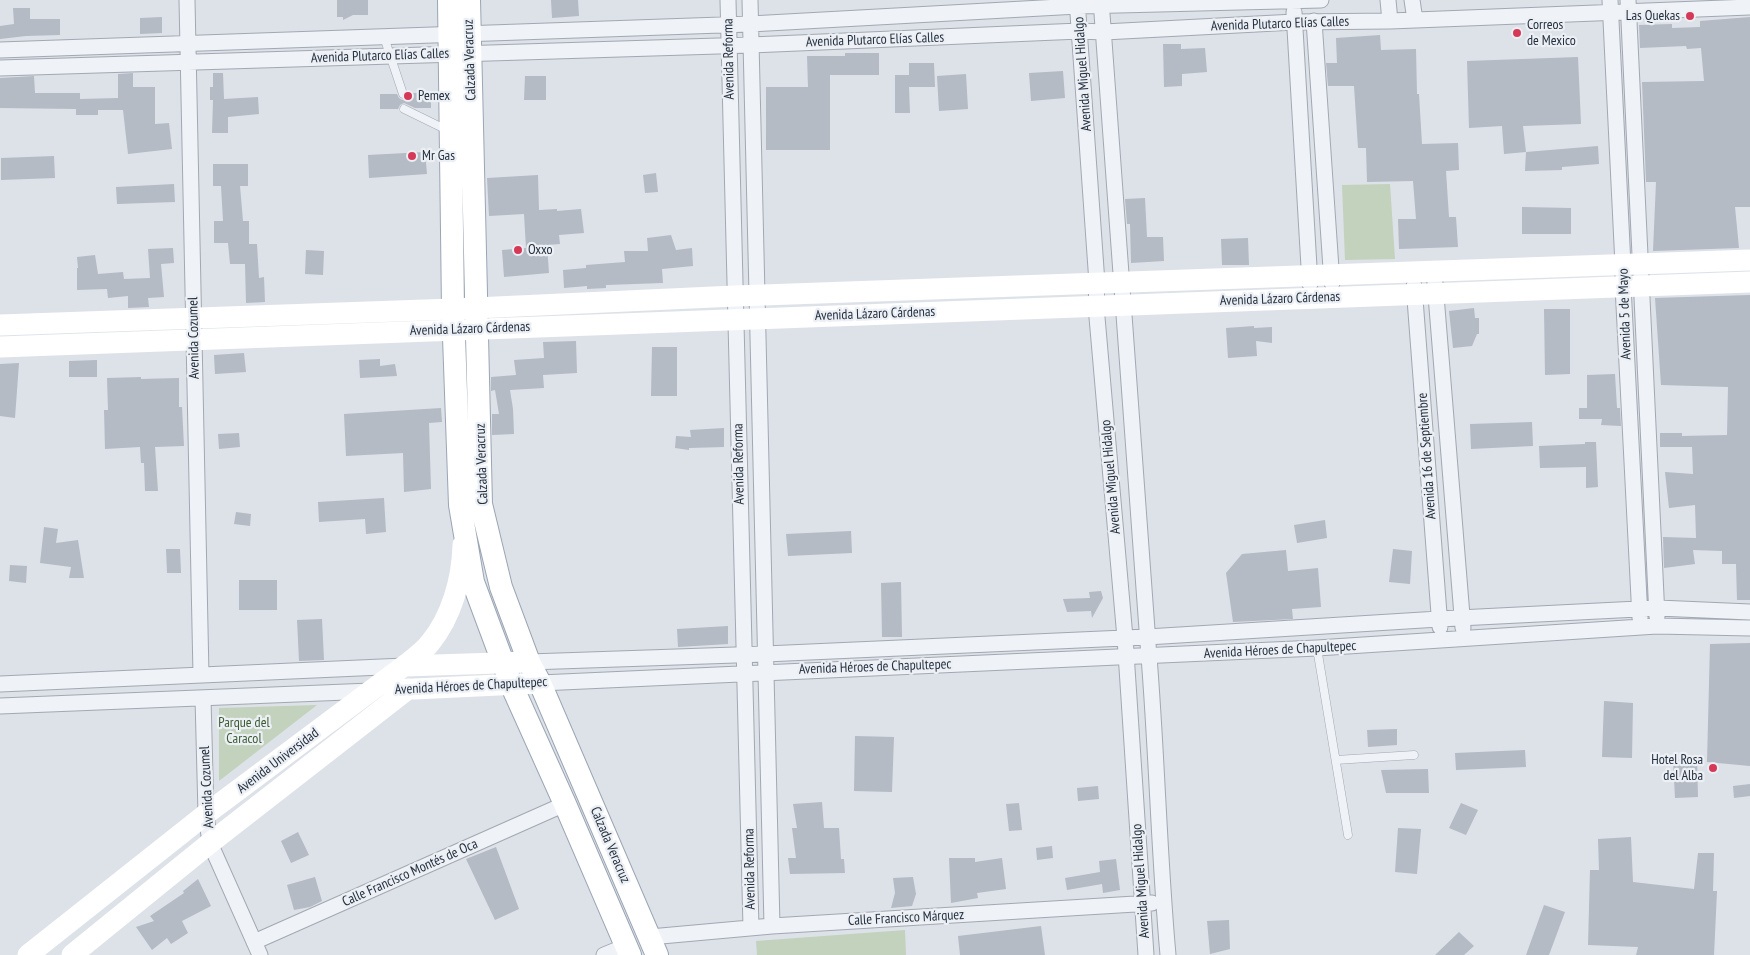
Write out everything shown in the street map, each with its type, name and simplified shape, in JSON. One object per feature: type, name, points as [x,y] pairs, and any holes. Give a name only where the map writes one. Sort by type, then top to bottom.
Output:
[{"type":"main road","name":"Calzada Veracruz","points":[[448,0],[460,44],[478,318],[482,504],[501,587],[529,662],[540,683],[654,946]]},
{"type":"main road","name":"Calzada Veracruz","points":[[469,0],[460,44],[450,132],[460,505],[473,582],[502,662],[628,950]]},
{"type":"main road","name":"Avenida Lázaro Cárdenas","points":[[0,347],[194,340],[735,296],[1750,260]]},
{"type":"main road","name":"Avenida Lázaro Cárdenas","points":[[478,318],[757,319],[1750,282]]},
{"type":"main road","name":"Avenida Lázaro Cárdenas","points":[[0,325],[194,318],[454,319]]},
{"type":"main road","name":"Avenida Universidad","points":[[28,955],[206,814],[404,666],[430,644],[446,619],[463,564],[464,527]]},
{"type":"main road","name":"Avenida Héroes de Chapultepec","points":[[404,666],[529,662]]},
{"type":"main road","name":"Avenida Héroes de Chapultepec","points":[[371,691],[540,683]]},
{"type":"main road","name":"Avenida Universidad","points":[[72,955],[210,843],[408,689]]},
{"type":"street","name":"Avenida Cozumel","points":[[187,0],[201,675]]},
{"type":"street","name":"Avenida Reforma","points":[[728,0],[751,928]]},
{"type":"street","name":"Avenida Reforma","points":[[750,0],[772,926]]},
{"type":"street","name":"Avenida Plutarco Elías Calles","points":[[0,68],[391,55],[460,44],[728,24],[1078,3],[1321,0]]},
{"type":"street","points":[[1388,0],[1390,21]]},
{"type":"street","points":[[1412,0],[1415,20]]},
{"type":"street","points":[[1294,1],[1311,298]]},
{"type":"street","name":"Avenida Miguel Hidalgo","points":[[1078,3],[1097,283],[1096,306],[1125,638],[1146,955]]},
{"type":"street","name":"Avenida Miguel Hidalgo","points":[[1101,3],[1120,282],[1149,656],[1168,955]]},
{"type":"street","name":"Avenida Plutarco Elías Calles","points":[[0,50],[384,38],[460,44],[751,46],[1080,31],[1104,32],[1295,22],[1415,20],[1611,6],[1750,7]]},
{"type":"street","name":"Avenida 5 de Mayo","points":[[1611,6],[1632,264]]},
{"type":"street","name":"Avenida 5 de Mayo","points":[[1629,6],[1632,286],[1640,628]]},
{"type":"street","points":[[1314,22],[1332,297]]},
{"type":"street","name":"Avenida 16 de Septiembre","points":[[1434,271],[1426,294],[1439,619],[1443,640]]},
{"type":"street","name":"Avenida 16 de Septiembre","points":[[1412,272],[1426,294],[1464,618],[1463,639]]},
{"type":"street","name":"Avenida 5 de Mayo","points":[[1632,286],[1658,608],[1657,626]]},
{"type":"street","name":"Avenida Héroes de Chapultepec","points":[[529,662],[765,654],[1147,637],[1658,608],[1750,612]]},
{"type":"street","points":[[1316,626],[1317,648]]},
{"type":"street","name":"Avenida Héroes de Chapultepec","points":[[540,683],[1317,648],[1657,626],[1750,628]]},
{"type":"street","name":"Avenida Héroes de Chapultepec","points":[[0,684],[404,666]]},
{"type":"street","name":"Avenida Héroes de Chapultepec","points":[[0,706],[371,691]]},
{"type":"street","name":"Avenida Cozumel","points":[[203,698],[206,814],[210,843],[257,948]]},
{"type":"street","name":"Calle Francisco Montés de Oca","points":[[257,948],[565,804]]},
{"type":"street","name":"Calle Francisco Márquez","points":[[654,946],[751,928],[772,926],[1164,903]]},
{"type":"street","points":[[604,955],[628,950]]},
{"type":"lane","points":[[384,38],[404,94]]},
{"type":"lane","points":[[404,109],[450,132]]},
{"type":"lane","points":[[1317,648],[1348,835]]},
{"type":"lane","points":[[1336,760],[1414,755]]},
{"type":"green space","points":[[1390,184],[1395,259],[1345,260],[1342,185]]},
{"type":"green space","name":"Parque del Caracol","points":[[317,705],[219,781],[219,708]]},
{"type":"green space","points":[[905,930],[906,955],[757,955],[756,941]]},
{"type":"building","points":[[337,0],[368,0],[368,15],[353,15],[343,20],[343,17],[337,17]]},
{"type":"building","points":[[551,0],[578,0],[579,16],[552,18]]},
{"type":"building","points":[[13,8],[30,8],[30,19],[60,19],[60,35],[0,39],[0,26],[14,24]]},
{"type":"building","points":[[162,17],[162,33],[140,34],[140,18]]},
{"type":"building","points":[[1750,17],[1750,207],[1735,207],[1739,248],[1653,251],[1656,182],[1646,182],[1642,82],[1704,81],[1701,48],[1687,49],[1686,46],[1640,48],[1639,25],[1672,24],[1672,28],[1700,27],[1700,21]]},
{"type":"building","points":[[1380,35],[1381,50],[1416,49],[1417,94],[1419,94],[1422,144],[1458,143],[1459,170],[1446,171],[1449,217],[1456,217],[1458,247],[1399,249],[1398,219],[1416,219],[1413,181],[1367,182],[1366,148],[1358,148],[1354,86],[1328,86],[1326,63],[1337,63],[1336,38]]},
{"type":"building","points":[[1163,44],[1181,44],[1181,49],[1205,48],[1207,72],[1182,74],[1182,86],[1164,87]]},
{"type":"building","points":[[845,53],[879,53],[879,75],[830,75],[830,150],[766,150],[766,87],[808,87],[807,56],[845,56]]},
{"type":"building","points":[[1578,57],[1581,124],[1523,126],[1526,152],[1504,154],[1502,126],[1469,128],[1467,61]]},
{"type":"building","points":[[909,63],[934,63],[935,87],[909,87],[910,113],[895,113],[895,75],[909,75]]},
{"type":"building","points":[[1063,71],[1065,98],[1031,101],[1029,73]]},
{"type":"building","points":[[133,73],[133,87],[155,87],[155,124],[169,123],[172,149],[128,154],[123,110],[98,110],[98,115],[76,115],[76,109],[0,108],[0,78],[34,76],[35,93],[80,93],[80,99],[118,98],[118,74]]},
{"type":"building","points":[[213,73],[223,73],[224,99],[258,97],[259,114],[228,117],[228,133],[212,133],[213,100],[210,100],[210,87],[213,87]]},
{"type":"building","points":[[966,74],[968,109],[939,111],[937,76]]},
{"type":"building","points":[[525,76],[546,76],[546,100],[524,100]]},
{"type":"building","points":[[408,93],[431,93],[431,108],[415,108],[404,103],[398,109],[380,109],[380,94],[397,94],[402,100],[407,98]]},
{"type":"building","points":[[1598,146],[1599,164],[1562,167],[1562,170],[1525,171],[1526,152]]},
{"type":"building","points":[[425,152],[427,174],[369,178],[368,155]]},
{"type":"building","points":[[54,156],[55,178],[1,180],[1,158]]},
{"type":"building","points":[[213,164],[248,164],[248,186],[240,186],[243,221],[249,221],[249,244],[257,244],[259,278],[264,277],[265,302],[246,303],[245,264],[230,264],[228,243],[214,243],[214,221],[223,221],[221,186],[213,186]]},
{"type":"building","points":[[656,173],[658,192],[645,193],[643,175]]},
{"type":"building","points":[[538,175],[539,210],[581,209],[584,233],[559,235],[560,244],[547,245],[549,273],[504,277],[502,250],[526,248],[524,214],[489,216],[487,178]]},
{"type":"building","points":[[174,184],[175,202],[117,204],[116,187]]},
{"type":"building","points":[[1145,198],[1147,237],[1163,237],[1164,261],[1131,263],[1130,224],[1127,224],[1125,199]]},
{"type":"building","points":[[1522,207],[1571,208],[1571,234],[1522,234]]},
{"type":"building","points":[[671,235],[676,250],[692,248],[693,266],[662,269],[663,283],[606,285],[606,288],[587,289],[587,286],[564,288],[563,270],[586,268],[586,265],[625,262],[624,251],[648,251],[647,238]]},
{"type":"building","points":[[1248,238],[1249,265],[1222,265],[1221,239]]},
{"type":"building","points":[[173,248],[174,263],[161,264],[164,297],[148,298],[149,307],[128,308],[128,296],[108,298],[107,289],[77,290],[77,257],[95,255],[98,274],[123,272],[124,279],[150,278],[148,249]]},
{"type":"building","points":[[306,250],[324,251],[323,275],[305,274]]},
{"type":"building","points":[[1750,295],[1750,600],[1737,600],[1736,564],[1722,564],[1722,551],[1693,550],[1695,564],[1664,568],[1663,537],[1696,538],[1695,505],[1669,508],[1665,472],[1693,474],[1692,447],[1660,447],[1660,433],[1682,433],[1682,436],[1727,435],[1728,387],[1661,385],[1655,298]]},
{"type":"building","points":[[1474,308],[1475,318],[1479,318],[1479,334],[1477,334],[1472,346],[1453,348],[1449,311]]},
{"type":"building","points":[[1544,309],[1570,309],[1570,374],[1545,375]]},
{"type":"building","points":[[1254,326],[1254,328],[1272,327],[1272,343],[1256,341],[1257,356],[1228,358],[1226,328]]},
{"type":"building","points":[[576,341],[577,373],[543,375],[544,388],[510,390],[514,434],[492,435],[492,414],[499,414],[495,390],[491,391],[491,377],[516,375],[514,360],[544,358],[543,342]]},
{"type":"building","points":[[652,347],[677,347],[677,396],[651,396]]},
{"type":"building","points":[[244,353],[246,372],[215,374],[214,355]]},
{"type":"building","points":[[380,359],[380,366],[395,364],[397,376],[360,378],[359,360]]},
{"type":"building","points":[[97,360],[97,377],[69,377],[69,361]]},
{"type":"building","points":[[19,363],[15,418],[0,416],[0,364]]},
{"type":"building","points":[[1615,374],[1617,408],[1620,408],[1621,426],[1601,425],[1602,419],[1579,419],[1579,408],[1587,408],[1587,375]]},
{"type":"building","points":[[141,377],[141,379],[179,378],[179,407],[182,407],[184,446],[155,447],[158,491],[145,491],[144,463],[141,463],[140,447],[105,449],[104,410],[108,410],[107,378]]},
{"type":"building","points":[[441,408],[442,422],[429,423],[431,489],[404,492],[403,453],[346,456],[344,414]]},
{"type":"building","points":[[1532,422],[1533,446],[1471,449],[1470,424]]},
{"type":"building","points":[[724,428],[724,447],[689,448],[689,450],[675,448],[676,436],[691,437],[690,430]]},
{"type":"building","points":[[239,433],[240,447],[219,449],[218,434]]},
{"type":"building","points":[[1585,442],[1596,442],[1598,487],[1586,488],[1586,467],[1540,468],[1539,446],[1585,444]]},
{"type":"building","points":[[384,498],[386,532],[366,534],[365,519],[319,522],[318,502]]},
{"type":"building","points":[[236,512],[251,514],[250,526],[234,524]]},
{"type":"building","points":[[1325,520],[1327,538],[1297,543],[1294,525]]},
{"type":"building","points":[[44,527],[58,529],[56,543],[78,540],[84,578],[69,578],[71,567],[40,563]]},
{"type":"building","points":[[851,531],[852,553],[788,556],[786,534]]},
{"type":"building","points":[[166,549],[180,549],[181,573],[167,573]]},
{"type":"building","points":[[1393,549],[1412,551],[1410,584],[1389,582]]},
{"type":"building","points":[[1286,550],[1288,571],[1318,568],[1321,607],[1292,609],[1293,619],[1233,622],[1226,573],[1242,554]]},
{"type":"building","points":[[10,565],[27,566],[26,583],[9,581]]},
{"type":"building","points":[[239,580],[277,580],[277,610],[239,610]]},
{"type":"building","points":[[901,582],[902,637],[882,637],[881,583]]},
{"type":"building","points":[[1101,591],[1103,598],[1092,618],[1091,611],[1067,612],[1063,599],[1090,598],[1089,592]]},
{"type":"building","points":[[322,619],[324,660],[299,661],[297,620]]},
{"type":"building","points":[[728,626],[728,644],[678,647],[677,629]]},
{"type":"building","points":[[1750,643],[1750,766],[1707,762],[1710,644]]},
{"type":"building","points":[[1604,701],[1633,703],[1632,758],[1602,757]]},
{"type":"building","points":[[1397,729],[1397,745],[1368,747],[1367,730]]},
{"type":"building","points":[[855,736],[894,737],[892,792],[854,791]]},
{"type":"building","points":[[1525,750],[1526,767],[1456,770],[1455,753]]},
{"type":"building","points":[[1697,759],[1698,797],[1675,798],[1673,760]]},
{"type":"building","points":[[1428,769],[1429,793],[1386,793],[1381,770]]},
{"type":"building","points":[[1750,784],[1750,796],[1734,798],[1733,786]]},
{"type":"building","points":[[1098,786],[1099,799],[1078,801],[1077,788]]},
{"type":"building","points":[[822,802],[824,828],[839,828],[841,859],[844,859],[845,873],[790,874],[788,858],[796,858],[792,828],[797,828],[793,804]]},
{"type":"building","points":[[1019,803],[1022,830],[1009,831],[1006,804]]},
{"type":"building","points":[[1461,803],[1478,810],[1466,835],[1449,828]]},
{"type":"building","points":[[1398,828],[1421,829],[1417,874],[1395,872]]},
{"type":"building","points":[[298,832],[309,855],[291,863],[281,841]]},
{"type":"building","points":[[1631,837],[1633,882],[1694,889],[1698,853],[1714,853],[1713,891],[1717,891],[1714,955],[1636,955],[1638,947],[1588,945],[1590,870],[1599,870],[1598,839]]},
{"type":"building","points":[[1052,846],[1053,858],[1037,860],[1036,848]]},
{"type":"building","points":[[496,847],[519,909],[495,920],[466,859]]},
{"type":"building","points":[[949,858],[975,858],[975,862],[1002,858],[1006,889],[977,893],[978,898],[951,903]]},
{"type":"building","points":[[1116,859],[1120,890],[1103,893],[1102,884],[1067,890],[1065,878],[1100,872],[1099,861]]},
{"type":"building","points":[[315,877],[322,901],[310,907],[294,910],[287,885]]},
{"type":"building","points":[[913,877],[916,894],[912,906],[891,908],[895,893],[893,878]]},
{"type":"building","points":[[198,879],[211,906],[182,921],[188,933],[171,944],[167,938],[152,950],[136,927],[154,921],[150,916],[184,893],[183,891]]},
{"type":"building","points":[[1544,905],[1565,912],[1549,955],[1526,955]]},
{"type":"building","points":[[1229,920],[1230,949],[1210,954],[1207,921]]},
{"type":"building","points":[[1041,926],[1045,955],[960,955],[958,936]]},
{"type":"building","points":[[1459,932],[1474,946],[1464,955],[1435,955]]},
{"type":"place","name":"Las Quekas","points":[[1690,16]]},
{"type":"place","name":"Correos de Mexico","points":[[1517,33]]},
{"type":"place","name":"Pemex","points":[[408,96]]},
{"type":"place","name":"Mr Gas","points":[[412,156]]},
{"type":"place","name":"Oxxo","points":[[518,250]]},
{"type":"place","name":"Hotel Rosa del Alba","points":[[1713,768]]}]
